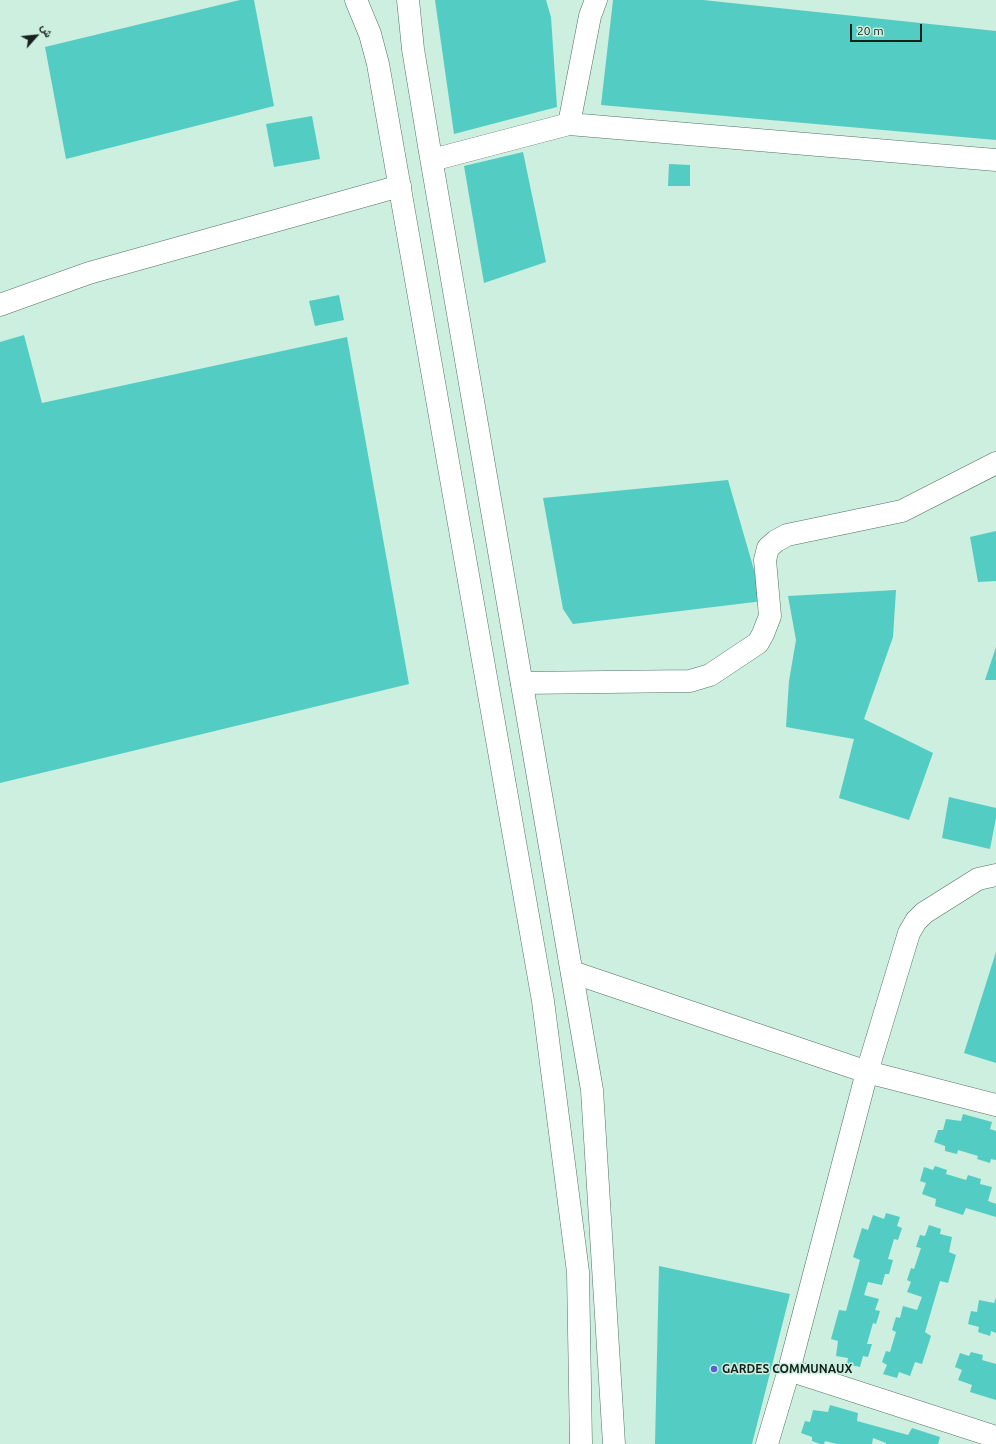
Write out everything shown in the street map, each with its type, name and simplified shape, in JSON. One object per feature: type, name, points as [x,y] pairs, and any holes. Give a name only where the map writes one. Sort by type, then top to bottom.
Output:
[{"type":"street","points":[[356,0],[370,34],[378,64],[543,1001],[578,1272],[581,1444]]},
{"type":"street","points":[[408,0],[413,49],[592,1090],[614,1444]]},
{"type":"street","points":[[569,124],[590,16],[596,0]]},
{"type":"street","points":[[432,160],[569,124],[996,160]]},
{"type":"street","points":[[0,305],[89,273],[400,186]]},
{"type":"street","points":[[522,683],[690,681],[710,675],[726,666],[758,643],[764,634],[770,616],[765,560],[768,548],[776,541],[787,535],[902,512],[996,463]]},
{"type":"street","points":[[767,1444],[789,1370],[867,1072],[909,933],[916,921],[924,913],[978,879],[996,875]]},
{"type":"street","points":[[572,972],[867,1072],[996,1105]]},
{"type":"street","points":[[789,1370],[988,1438]]},
{"type":"building","points":[[240,0],[254,0],[274,106],[66,159],[45,47]]},
{"type":"building","points":[[435,0],[546,0],[551,17],[557,107],[454,134]]},
{"type":"building","points":[[613,0],[703,0],[996,31],[996,140],[601,105]]},
{"type":"building","points":[[312,116],[320,159],[274,167],[266,124]]},
{"type":"building","points":[[523,152],[546,262],[484,283],[464,166]]},
{"type":"building","points":[[669,164],[690,165],[690,186],[668,186]]},
{"type":"building","points":[[339,295],[344,320],[315,326],[309,301]]},
{"type":"building","points":[[24,335],[42,403],[347,337],[409,684],[0,783],[0,342]]},
{"type":"building","points":[[728,480],[763,601],[573,624],[563,609],[543,498]]},
{"type":"building","points":[[996,531],[996,581],[978,582],[970,537]]},
{"type":"building","points":[[896,590],[893,637],[864,719],[933,753],[909,820],[839,798],[854,739],[786,727],[789,681],[796,640],[788,596]]},
{"type":"building","points":[[996,647],[996,680],[985,680]]},
{"type":"building","points":[[949,797],[996,808],[996,818],[990,849],[942,838]]},
{"type":"building","points":[[996,952],[996,1063],[964,1053]]},
{"type":"building","points":[[963,1114],[992,1122],[990,1129],[996,1131],[996,1160],[991,1159],[990,1163],[977,1159],[978,1156],[958,1150],[957,1154],[945,1151],[945,1146],[934,1142],[938,1130],[943,1130],[946,1119],[961,1121]]},
{"type":"building","points":[[935,1166],[947,1170],[946,1174],[966,1180],[968,1175],[981,1179],[980,1184],[992,1187],[988,1201],[996,1204],[996,1217],[966,1208],[963,1215],[935,1206],[936,1199],[922,1194],[926,1183],[920,1181],[924,1167],[933,1170]]},
{"type":"building","points":[[886,1213],[900,1217],[897,1226],[902,1228],[898,1240],[894,1239],[888,1259],[893,1260],[889,1274],[885,1274],[882,1285],[868,1282],[864,1295],[879,1299],[875,1310],[880,1311],[876,1324],[873,1323],[867,1344],[872,1344],[868,1357],[863,1356],[860,1367],[847,1364],[848,1358],[836,1356],[838,1341],[831,1339],[839,1310],[846,1311],[860,1260],[853,1257],[862,1228],[868,1230],[873,1215],[884,1219]]},
{"type":"building","points":[[929,1225],[941,1229],[940,1234],[952,1237],[949,1252],[956,1255],[948,1283],[940,1281],[925,1332],[931,1336],[922,1364],[915,1362],[910,1376],[899,1372],[897,1378],[883,1374],[887,1365],[882,1362],[886,1351],[890,1352],[896,1332],[892,1330],[896,1317],[900,1318],[903,1306],[917,1310],[922,1297],[907,1292],[911,1282],[907,1280],[911,1268],[914,1269],[921,1248],[916,1247],[920,1235],[925,1236]]},
{"type":"building","name":"GARDES COMMUNAUX","points":[[659,1266],[790,1294],[752,1444],[655,1444]]},
{"type":"building","points":[[996,1298],[996,1333],[991,1331],[990,1336],[978,1332],[979,1327],[968,1324],[971,1311],[977,1312],[979,1300],[994,1303]]},
{"type":"building","points":[[971,1352],[983,1355],[982,1360],[996,1364],[996,1400],[970,1392],[972,1385],[958,1380],[962,1370],[955,1367],[960,1353],[969,1356]]},
{"type":"building","points":[[830,1405],[858,1413],[857,1421],[908,1435],[912,1428],[940,1437],[938,1444],[886,1444],[873,1438],[872,1444],[837,1444],[825,1441],[824,1444],[820,1444],[812,1441],[812,1437],[801,1433],[805,1421],[810,1422],[813,1410],[828,1412]]},
{"type":"place","name":"GARDES COMMUNAUX","points":[[714,1369]]}]
